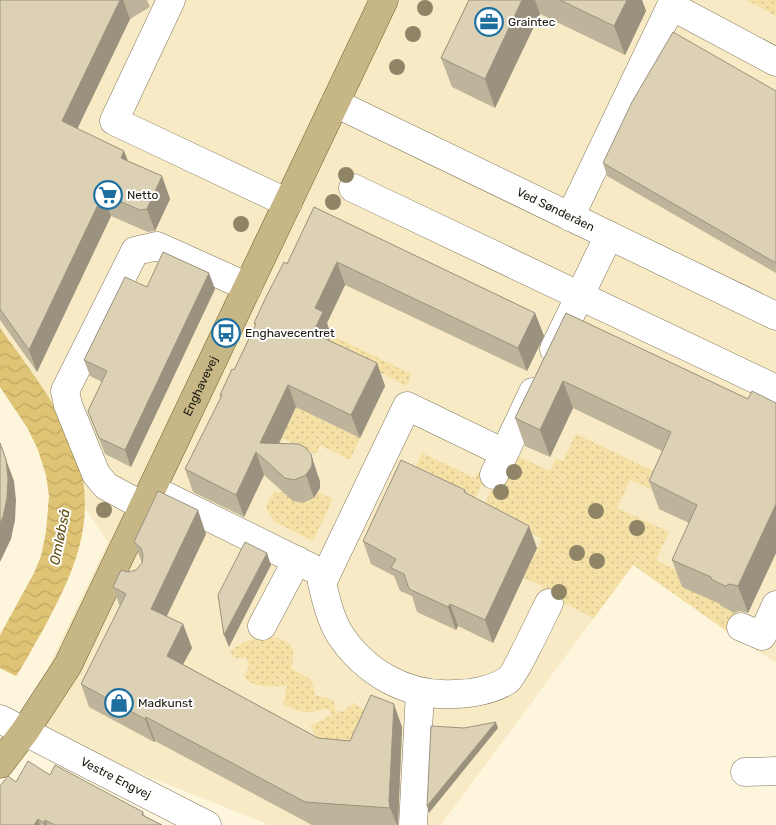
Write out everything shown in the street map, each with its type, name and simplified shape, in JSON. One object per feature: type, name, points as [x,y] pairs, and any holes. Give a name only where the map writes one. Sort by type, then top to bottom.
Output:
[{"type":"main road","name":"Enghavevej","points":[[0,764],[25,731],[125,575],[147,498],[384,0]]},
{"type":"street","points":[[171,0],[114,121],[288,203]]},
{"type":"street","points":[[570,216],[672,6],[776,62]]},
{"type":"street","name":"Ved Sønderåen","points":[[335,103],[776,316]]},
{"type":"street","points":[[353,188],[776,389]]},
{"type":"street","points":[[549,603],[510,680],[489,689],[466,694],[443,695],[420,692],[392,682],[373,670],[354,653],[339,632],[328,608],[322,582],[406,406],[499,464],[609,235]]},
{"type":"street","points":[[248,287],[157,246],[135,251],[65,391],[68,405],[96,474],[106,486],[147,498],[297,560],[326,575]]},
{"type":"street","points":[[262,626],[297,560]]},
{"type":"street","points":[[741,627],[762,636],[776,605]]},
{"type":"street","points":[[413,825],[420,692]]},
{"type":"street","name":"Vestre Engvej","points":[[0,719],[25,731],[174,817],[207,825]]},
{"type":"street","points":[[745,772],[776,772]]},
{"type":"shaded area","points":[[0,0],[776,0],[776,663],[732,635],[633,565],[441,825],[270,825],[49,737],[31,704],[108,542],[0,381]]},
{"type":"shaded area","points":[[747,0],[776,0],[776,16]]},
{"type":"shaded area","points":[[331,335],[411,374],[407,386],[371,368],[317,365]]},
{"type":"shaded area","points":[[302,396],[318,418],[360,438],[350,460],[320,445],[316,454],[282,438]]},
{"type":"shaded area","points":[[576,434],[672,480],[665,495],[630,480],[617,508],[669,532],[656,560],[687,575],[682,587],[721,604],[721,606],[742,616],[732,635],[633,565],[594,618],[541,592],[543,586],[523,578],[542,539],[483,509],[495,479],[515,455],[550,471],[556,458],[563,461]]},
{"type":"shaded area","points":[[422,453],[475,478],[479,471],[486,474],[472,506],[411,477]]},
{"type":"shaded area","points":[[274,492],[286,492],[294,499],[302,502],[310,500],[318,492],[333,499],[313,541],[273,521],[266,507]]},
{"type":"shaded area","points":[[271,637],[284,640],[291,646],[293,661],[291,668],[310,679],[315,695],[333,700],[334,709],[338,712],[344,711],[353,703],[368,712],[352,755],[324,750],[310,726],[332,715],[328,708],[310,712],[295,710],[283,704],[287,686],[270,687],[258,685],[244,676],[249,666],[246,657],[237,658],[230,653],[239,645],[249,640]]},
{"type":"water","name":"Omløbså","points":[[0,328],[44,390],[64,424],[78,458],[85,504],[84,526],[73,567],[65,587],[28,656],[0,700],[0,635],[34,573],[41,556],[46,532],[49,496],[46,475],[38,450],[28,429],[0,387]]},
{"type":"pier","points":[[0,668],[18,677],[0,702]]},
{"type":"building","points":[[0,0],[120,0],[62,121],[124,151],[121,158],[162,176],[147,209],[140,210],[103,194],[29,350],[0,309]]},
{"type":"building","points":[[469,0],[522,0],[485,79],[441,58]]},
{"type":"building","points":[[560,0],[627,0],[614,26]]},
{"type":"building","points":[[673,32],[776,91],[776,263],[603,163],[632,102]]},
{"type":"building","points":[[314,207],[535,313],[518,348],[337,262],[315,308],[323,312],[313,333],[377,363],[351,415],[288,385],[260,443],[299,444],[311,454],[312,466],[306,475],[294,480],[285,478],[256,452],[236,495],[185,469],[222,395],[220,395],[232,369],[234,370],[256,324],[254,323],[266,297],[284,262],[287,264]]},
{"type":"building","points":[[163,252],[209,273],[125,450],[99,438],[88,411],[107,371],[84,360],[125,277],[147,287]]},
{"type":"building","points":[[566,313],[748,399],[752,391],[776,403],[776,504],[738,586],[730,584],[725,586],[711,579],[711,577],[672,560],[697,505],[649,481],[671,432],[563,381],[540,430],[515,418]]},
{"type":"building","points":[[0,443],[6,459],[8,479],[7,498],[0,523]]},
{"type":"building","points":[[401,460],[465,490],[464,492],[529,526],[485,620],[450,604],[448,607],[409,589],[404,574],[391,568],[396,559],[363,541]]},
{"type":"building","points":[[158,491],[198,510],[151,609],[183,624],[167,656],[318,738],[350,741],[371,695],[394,704],[390,808],[305,802],[81,684],[126,594],[113,587],[121,570],[128,572],[136,570],[142,563],[141,548],[134,542]]},
{"type":"building","points":[[245,542],[267,553],[224,635],[218,595]]},
{"type":"building","points":[[496,722],[427,806],[431,726],[464,728]]},
{"type":"building","points":[[28,761],[50,775],[55,765],[143,812],[142,815],[162,825],[55,825],[45,820],[44,823],[38,819],[34,825],[0,825],[0,786],[8,776],[16,782]]},
{"type":"place","name":"Graintec","points":[[489,22]]},
{"type":"place","name":"Netto","points":[[108,195]]},
{"type":"place","name":"Enghavecentret","points":[[226,333]]},
{"type":"place","name":"Madkunst","points":[[119,703]]}]
